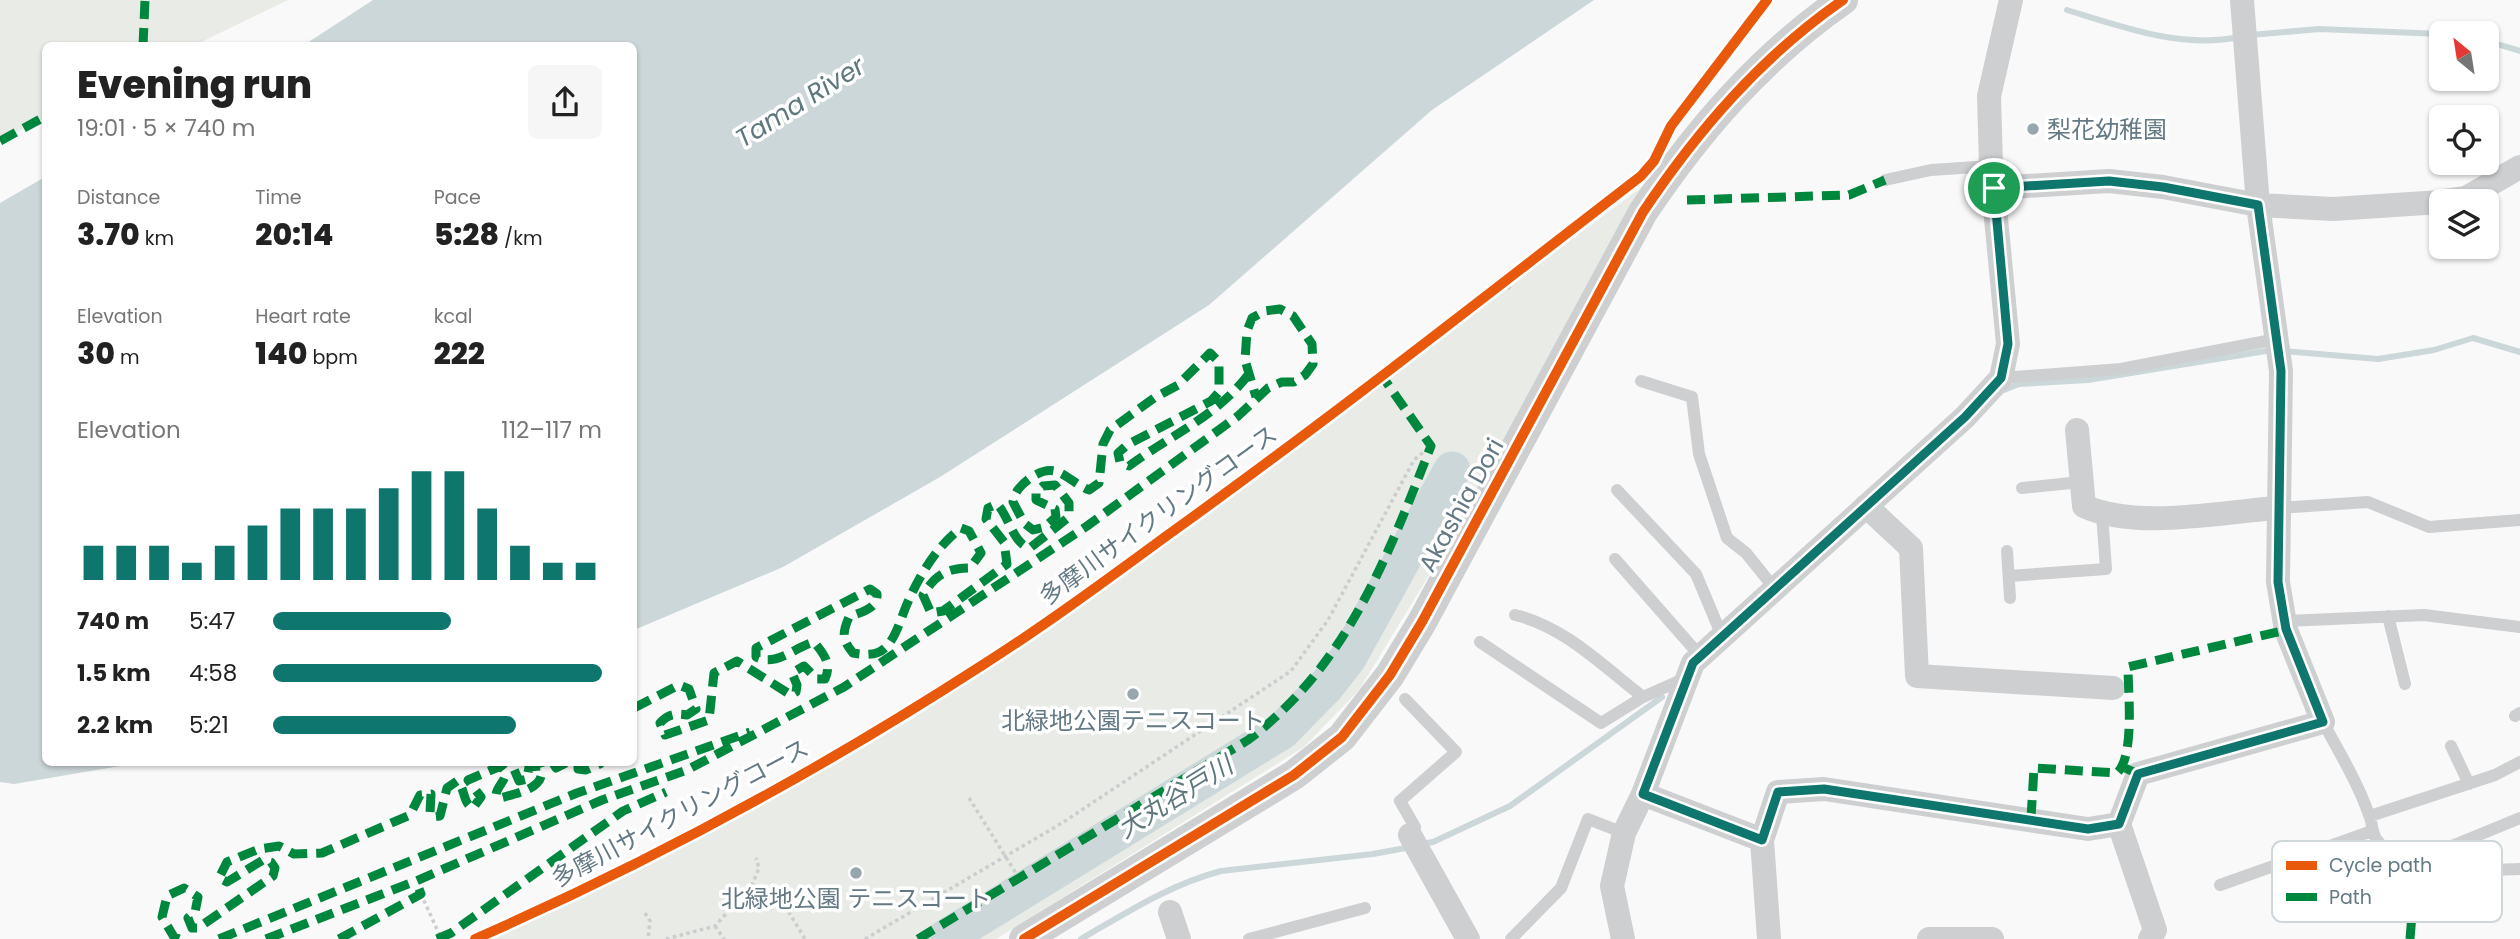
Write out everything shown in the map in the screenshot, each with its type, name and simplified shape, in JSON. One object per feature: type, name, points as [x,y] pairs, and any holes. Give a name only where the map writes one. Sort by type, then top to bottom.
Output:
[{"type":"street","name":"Akashia Dori","points":[[1024,939],[1294,775],[1342,737],[1390,675],[1422,622],[1643,212],[1682,154],[1724,104],[1768,60],[1843,0]]},
{"type":"street","points":[[1623,939],[1612,886],[1624,833],[1643,794],[1693,663],[1965,417],[2001,378],[2008,344],[1993,177],[1989,96],[2011,0]]},
{"type":"street","points":[[2150,939],[2155,930],[2119,824],[2138,774],[2323,722],[2284,621],[2278,582],[2277,508],[2282,391],[2258,205],[2242,0]]},
{"type":"street","points":[[2482,189],[2520,167]]},
{"type":"street","points":[[1993,177],[2109,181],[2163,187],[2258,205],[2333,209],[2429,203]]},
{"type":"street","points":[[2077,430],[2084,506],[2102,514],[2144,517],[2277,508]]},
{"type":"street","points":[[1866,506],[1911,548],[1917,676],[2113,688]]},
{"type":"street","points":[[1769,939],[1762,840],[1778,792],[1824,789],[2088,829],[2119,824]]},
{"type":"street","points":[[1643,794],[1762,840]]},
{"type":"street","points":[[1415,845],[1468,939]]},
{"type":"street","points":[[1170,912],[1179,939]]},
{"type":"street","points":[[1938,939],[1992,939]]},
{"type":"lane","points":[[1885,180],[1931,170],[1993,177]]},
{"type":"lane","points":[[2001,378],[2121,369],[2277,339]]},
{"type":"lane","points":[[1642,381],[1692,397],[1699,454],[1727,538],[1746,553],[1775,589]]},
{"type":"lane","points":[[2022,488],[2081,482]]},
{"type":"lane","points":[[1617,490],[1696,574],[1722,636]]},
{"type":"lane","points":[[2277,508],[2368,502],[2429,527],[2520,520]]},
{"type":"lane","points":[[2008,576],[2106,569],[2102,514]]},
{"type":"lane","points":[[2007,551],[2010,598]]},
{"type":"lane","points":[[1615,559],[1701,657]]},
{"type":"lane","points":[[1515,615],[1536,620],[1560,633],[1643,697]]},
{"type":"lane","points":[[2284,621],[2424,615],[2520,627]]},
{"type":"lane","points":[[2388,616],[2405,684]]},
{"type":"lane","points":[[1480,642],[1601,723],[1643,697],[1687,678]]},
{"type":"lane","points":[[1405,698],[1457,752],[1400,801],[1415,827],[1415,845]]},
{"type":"lane","points":[[2323,722],[2370,816],[2372,831],[2377,841]]},
{"type":"lane","points":[[2451,746],[2469,784]]},
{"type":"lane","points":[[2370,816],[2495,775],[2520,762]]},
{"type":"lane","points":[[1511,939],[1561,888],[1588,818],[1624,833]]},
{"type":"lane","points":[[2464,841],[2520,818]]},
{"type":"lane","points":[[2344,841],[2372,831]]},
{"type":"lane","points":[[2220,885],[2272,867]]},
{"type":"lane","points":[[2502,870],[2520,869]]},
{"type":"lane","points":[[1249,939],[1365,908]]},
{"type":"path","points":[[1492,290],[1507,285],[1513,274]]},
{"type":"path","points":[[865,939],[1062,823],[1292,671],[1328,620],[1414,460],[1431,446]]},
{"type":"path","points":[[969,798],[1006,854],[1018,878]]},
{"type":"path","points":[[666,939],[715,926],[752,885],[759,868],[756,858]]},
{"type":"path","points":[[752,885],[776,891],[805,939]]},
{"type":"path","points":[[421,894],[441,938]]},
{"type":"path","points":[[645,913],[650,921],[648,939]]},
{"type":"path","points":[[715,926],[724,939]]},
{"type":"shaded area","points":[[0,0],[288,0],[201,42],[42,42],[42,120],[0,141]]},
{"type":"shaded area","points":[[1652,179],[1473,503],[1359,690],[1304,747],[996,939],[489,939],[690,841],[912,719],[1149,558]]},
{"type":"water","name":"Tama River","points":[[373,0],[1594,0],[1432,110],[1209,305],[940,477],[783,567],[637,629],[637,42],[309,42]]},
{"type":"water","points":[[42,179],[42,766],[120,766],[14,784],[0,782],[0,203]]},
{"type":"waterway","points":[[2067,10],[2131,29],[2174,38],[2218,40],[2239,37]]},
{"type":"waterway","points":[[2250,35],[2319,29],[2429,34]]},
{"type":"waterway","points":[[2499,45],[2520,51]]},
{"type":"waterway","points":[[2283,351],[2378,359],[2434,350],[2473,338],[2520,352]]},
{"type":"waterway","points":[[2004,390],[2019,384],[2088,380],[2272,350]]},
{"type":"waterway","name":"大丸谷戸川","points":[[944,939],[1282,731],[1327,685],[1348,658],[1452,470]]},
{"type":"waterway","points":[[1422,844],[1433,842],[1510,806],[1662,697]]},
{"type":"waterway","points":[[1081,939],[1167,891],[1221,871],[1373,854],[1411,847]]},
{"type":"marked path","points":[[143,42],[145,0]]},
{"type":"marked path","points":[[0,141],[42,118]]},
{"type":"marked path","points":[[1687,200],[1849,195],[1885,180]]},
{"type":"marked path","points":[[266,939],[416,881],[602,800],[687,770],[844,687],[1087,526],[1238,416],[1268,388],[1282,382],[1294,382],[1305,375],[1313,364],[1312,344],[1293,316],[1280,309],[1265,311],[1252,318],[1247,331],[1245,360],[1256,397]]},
{"type":"marked path","points":[[637,706],[679,685],[689,689],[696,709],[687,715],[672,715],[663,720],[660,723],[665,735],[709,720],[714,673],[737,661],[791,695],[796,692],[797,685],[792,673],[804,666],[817,679],[825,679],[827,664],[814,642],[771,660],[756,657],[756,648],[870,589],[877,594],[875,603],[849,617],[844,636],[853,653],[870,654],[881,651],[889,644],[898,628],[923,572],[944,544],[961,528],[969,531],[981,553],[970,568],[948,571],[932,582],[923,595],[931,613],[943,611],[1007,564],[1004,542],[986,519],[988,508],[997,504],[1019,541],[1030,548],[1069,517],[1069,503],[1055,485],[1043,486],[1036,492],[1036,500],[1055,509],[1056,517],[1045,527],[1033,530],[1024,523],[1013,502],[1018,489],[1029,479],[1039,473],[1054,471],[1089,490],[1099,483],[1103,444],[1110,430],[1154,398],[1178,385],[1210,353],[1219,362],[1219,392],[1211,401],[1127,445],[1118,453],[1120,462],[1129,466],[1191,425],[1222,403],[1248,375]]},
{"type":"marked path","points":[[918,939],[1248,740],[1283,710],[1312,678],[1338,644],[1380,569],[1431,446],[1382,376]]},
{"type":"marked path","points":[[2031,818],[2034,768],[2117,773],[2123,765],[2129,723],[2128,667],[2286,630]]},
{"type":"marked path","points":[[219,939],[577,793],[750,732]]},
{"type":"marked path","points":[[179,939],[174,937],[162,917],[167,896],[184,888],[198,897],[195,912],[188,918],[192,928],[198,928],[273,876],[275,868],[271,862],[263,860],[227,882],[219,878],[227,862],[259,849],[279,846],[294,854],[322,853],[410,815],[420,795],[431,794],[430,813],[433,817],[440,816],[447,788],[457,781],[467,803],[473,808],[481,797],[468,780],[501,766]]},
{"type":"marked path","points":[[501,766],[505,774],[496,795],[500,798],[535,785],[540,780],[540,766]]},
{"type":"marked path","points":[[513,766],[519,781],[527,779],[529,767],[540,766]]},
{"type":"marked path","points":[[555,766],[560,766]]},
{"type":"marked path","points":[[578,766],[578,769],[586,770],[595,766]]},
{"type":"marked path","points":[[2123,767],[2138,774]]},
{"type":"marked path","points":[[437,939],[451,933],[623,811],[666,792]]},
{"type":"marked path","points":[[339,939],[421,894],[416,881]]},
{"type":"marked path","points":[[2410,939],[2411,922]]},
{"type":"cycle path","name":"多摩川サイクリングコース","points":[[475,939],[606,878],[797,778],[981,666],[1120,570],[1345,404],[1641,176],[1654,161],[1671,126],[1767,0]]},
{"type":"cycle path","points":[[1024,939],[1294,775],[1342,737],[1390,675],[1422,622],[1643,212],[1686,152],[1733,97],[1785,46],[1843,0]]},
{"type":"place","name":"梨花幼稚園","points":[[2033,129]]},
{"type":"place","name":"北緑地公園テニスコート","points":[[1133,694]]},
{"type":"place","name":"北緑地公園 テニスコート","points":[[856,873]]},
{"type":"route","points":[[2109,181],[2163,187],[2258,205],[2281,371],[2278,582],[2286,629],[2323,722],[2138,774],[2119,824],[2088,829],[2031,818],[1824,789],[1778,792],[1762,840],[1643,794],[1693,663],[1965,417],[2001,378],[2008,344],[1994,188],[2109,181]]}]
